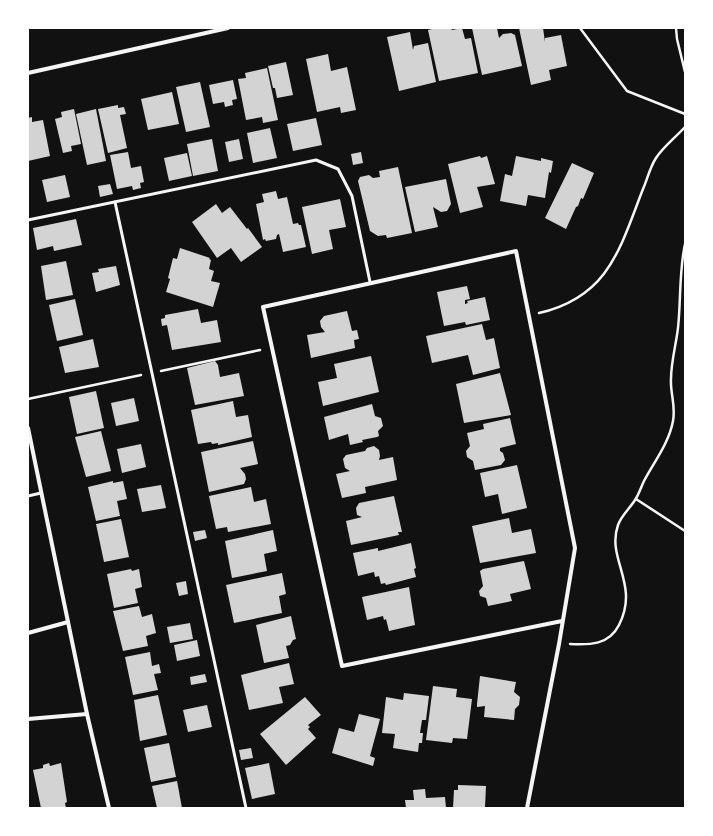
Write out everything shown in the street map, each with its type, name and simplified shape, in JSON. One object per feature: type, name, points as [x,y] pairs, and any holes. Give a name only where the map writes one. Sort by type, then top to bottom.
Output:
[{"type":"street","points":[[28,73],[228,28]]},
{"type":"street","points":[[527,808],[559,644],[575,548],[516,252],[370,282],[263,307],[342,666],[562,621]]},
{"type":"street","points":[[28,428],[68,622],[109,808]]},
{"type":"street","points":[[28,633],[68,622]]},
{"type":"street","points":[[28,719],[88,714]]},
{"type":"lane","points":[[28,220],[316,160],[338,169],[352,196],[370,282]]},
{"type":"lane","points":[[115,202],[246,808]]},
{"type":"lane","points":[[28,496],[41,493]]},
{"type":"path","points":[[580,28],[627,91],[685,114]]},
{"type":"path","points":[[676,28],[677,39],[685,72]]},
{"type":"path","points":[[529,316],[552,310],[577,298],[593,286],[606,273],[620,246],[655,159],[685,127]]},
{"type":"path","points":[[559,644],[587,645],[598,643],[611,637],[618,627],[627,603],[626,586],[615,537],[618,524],[636,499],[665,443],[673,422],[674,400],[670,382],[678,328],[685,244]]},
{"type":"path","points":[[636,499],[685,531]]},
{"type":"building","points":[[436,28],[451,28],[452,30],[462,28],[465,39],[471,38],[478,73],[439,81],[428,30]]},
{"type":"building","points":[[472,28],[497,28],[499,38],[503,34],[511,33],[515,35],[522,66],[482,75]]},
{"type":"building","points":[[519,28],[543,28],[545,42],[545,38],[561,35],[567,66],[549,70],[551,80],[531,85]]},
{"type":"building","points":[[410,32],[413,50],[414,46],[428,43],[436,82],[399,91],[387,37]]},
{"type":"building","points":[[328,54],[331,71],[347,67],[356,110],[341,113],[340,107],[317,112],[306,59]]},
{"type":"building","points":[[286,62],[293,95],[277,98],[268,66]]},
{"type":"building","points":[[267,68],[278,120],[263,123],[262,117],[246,120],[238,79],[246,78],[245,73]]},
{"type":"building","points":[[233,80],[237,99],[232,100],[233,105],[225,107],[224,102],[213,104],[209,85]]},
{"type":"building","points":[[200,82],[210,127],[186,132],[176,87]]},
{"type":"building","points":[[172,92],[179,124],[148,130],[141,99]]},
{"type":"building","points":[[118,105],[118,108],[124,107],[126,114],[120,115],[127,148],[108,153],[98,109]]},
{"type":"building","points":[[74,109],[81,144],[71,146],[72,151],[63,153],[55,119],[62,117],[61,112]]},
{"type":"building","points":[[96,109],[106,161],[87,165],[76,114]]},
{"type":"building","points":[[32,117],[32,122],[43,120],[50,156],[28,161],[28,118]]},
{"type":"building","points":[[316,118],[322,145],[293,151],[287,124]]},
{"type":"building","points":[[270,128],[277,158],[253,163],[247,133]]},
{"type":"building","points":[[212,139],[218,171],[193,176],[187,144]]},
{"type":"building","points":[[239,139],[243,159],[229,162],[225,142]]},
{"type":"building","points":[[128,152],[131,168],[141,166],[144,182],[140,183],[141,188],[133,190],[132,186],[117,189],[110,155]]},
{"type":"building","points":[[361,152],[363,163],[353,165],[351,154]]},
{"type":"building","points":[[187,153],[192,176],[169,181],[164,158]]},
{"type":"building","points":[[480,156],[481,158],[487,156],[495,184],[477,187],[483,207],[460,213],[448,164]]},
{"type":"building","points":[[516,156],[541,161],[541,158],[553,161],[551,173],[549,172],[545,198],[528,195],[526,206],[500,201],[505,174],[512,176]]},
{"type":"building","points":[[572,163],[594,173],[583,199],[581,198],[566,229],[545,218]]},
{"type":"building","points":[[398,167],[412,233],[387,238],[386,235],[378,236],[370,231],[358,181],[360,177],[369,175],[373,178],[380,177],[379,171]]},
{"type":"building","points":[[65,175],[70,197],[47,202],[42,180]]},
{"type":"building","points":[[446,179],[451,204],[447,211],[441,212],[433,207],[438,227],[415,232],[405,187]]},
{"type":"building","points":[[110,184],[113,194],[100,197],[98,186]]},
{"type":"building","points":[[276,191],[278,199],[287,197],[293,224],[298,223],[301,225],[306,247],[283,252],[279,234],[277,235],[276,239],[266,241],[265,239],[263,240],[256,204],[264,202],[262,194]]},
{"type":"building","points":[[340,199],[346,227],[329,230],[333,249],[312,254],[302,207]]},
{"type":"building","points":[[216,204],[222,213],[230,207],[262,247],[241,262],[231,248],[217,258],[192,222]]},
{"type":"building","points":[[76,219],[82,245],[54,251],[53,246],[37,250],[33,228]]},
{"type":"building","points":[[180,248],[210,258],[209,269],[214,271],[211,281],[220,283],[213,307],[166,292],[170,279],[168,278],[173,258],[177,259]]},
{"type":"building","points":[[66,261],[73,295],[46,300],[41,266]]},
{"type":"building","points":[[116,266],[120,285],[96,292],[92,273],[99,272],[98,269]]},
{"type":"building","points":[[467,286],[470,299],[465,300],[465,304],[468,303],[467,301],[485,297],[490,320],[466,325],[465,322],[444,326],[437,292]]},
{"type":"building","points":[[75,299],[83,335],[57,341],[49,305]]},
{"type":"building","points":[[198,309],[201,323],[217,320],[221,342],[172,350],[167,325],[162,326],[161,319],[165,318],[165,315]]},
{"type":"building","points":[[347,311],[352,331],[357,330],[359,339],[354,340],[355,348],[311,358],[307,335],[325,332],[321,327],[320,321],[324,316]]},
{"type":"building","points":[[482,324],[486,340],[494,338],[500,368],[473,375],[468,355],[432,363],[426,336]]},
{"type":"building","points":[[93,339],[99,367],[65,373],[59,347]]},
{"type":"building","points":[[371,356],[379,392],[323,406],[318,382],[337,378],[334,364]]},
{"type":"building","points":[[215,361],[218,365],[220,377],[239,373],[244,396],[195,405],[187,368]]},
{"type":"building","points":[[500,373],[511,415],[464,423],[456,384]]},
{"type":"building","points":[[96,391],[104,428],[77,434],[69,397]]},
{"type":"building","points":[[134,398],[139,421],[116,426],[111,403]]},
{"type":"building","points":[[233,401],[236,417],[248,415],[252,437],[218,445],[218,443],[212,444],[211,442],[198,444],[191,410]]},
{"type":"building","points":[[372,404],[375,416],[381,418],[383,426],[378,431],[379,436],[362,440],[363,442],[350,445],[348,434],[329,440],[324,417]]},
{"type":"building","points":[[510,418],[516,444],[500,448],[505,460],[501,465],[475,470],[473,461],[467,457],[466,451],[470,446],[467,433],[484,429],[483,424]]},
{"type":"building","points":[[101,431],[111,471],[86,477],[75,437]]},
{"type":"building","points":[[253,441],[258,464],[240,468],[245,474],[246,479],[244,484],[209,492],[201,452]]},
{"type":"building","points":[[141,444],[146,467],[122,473],[117,449]]},
{"type":"building","points":[[374,446],[379,450],[379,460],[393,457],[397,480],[365,487],[366,493],[342,498],[336,474],[350,471],[345,468],[343,459],[346,455],[365,451],[367,448]]},
{"type":"building","points":[[517,465],[527,508],[502,514],[498,494],[485,497],[480,473]]},
{"type":"building","points":[[113,481],[113,483],[123,481],[127,499],[117,501],[120,516],[96,521],[88,487]]},
{"type":"building","points":[[161,485],[166,508],[142,512],[137,489]]},
{"type":"building","points":[[251,487],[254,502],[266,499],[271,524],[228,532],[227,527],[216,529],[209,496]]},
{"type":"building","points":[[394,496],[402,532],[398,532],[399,535],[351,545],[346,521],[362,517],[357,515],[356,508],[359,503]]},
{"type":"building","points":[[509,518],[512,533],[531,529],[536,553],[480,563],[472,526]]},
{"type":"building","points":[[121,519],[129,557],[104,562],[96,524]]},
{"type":"building","points":[[205,530],[207,538],[195,541],[193,532]]},
{"type":"building","points":[[273,530],[277,551],[264,554],[267,571],[232,578],[225,541]]},
{"type":"building","points":[[411,543],[416,568],[414,569],[416,577],[386,585],[385,583],[381,584],[379,576],[375,577],[374,572],[358,576],[353,553],[378,548],[378,551]]},
{"type":"building","points":[[524,561],[531,589],[510,594],[512,601],[488,606],[486,598],[480,596],[479,591],[483,586],[480,571],[483,569]]},
{"type":"building","points":[[131,569],[132,571],[139,569],[142,587],[135,589],[138,603],[114,608],[107,574]]},
{"type":"building","points":[[282,573],[286,594],[279,596],[282,613],[234,623],[226,585]]},
{"type":"building","points":[[186,581],[188,594],[179,596],[176,583]]},
{"type":"building","points":[[409,587],[415,625],[389,631],[386,619],[384,620],[383,616],[367,620],[362,597]]},
{"type":"building","points":[[139,606],[142,617],[152,614],[156,633],[146,636],[148,646],[123,651],[113,611]]},
{"type":"building","points":[[291,616],[296,639],[293,640],[290,645],[286,646],[289,658],[264,663],[256,625]]},
{"type":"building","points":[[190,623],[193,639],[170,643],[167,627]]},
{"type":"building","points":[[197,640],[200,656],[177,661],[174,645]]},
{"type":"building","points":[[150,652],[152,666],[159,664],[161,673],[154,674],[158,690],[133,695],[125,657]]},
{"type":"building","points":[[289,663],[294,684],[279,687],[283,703],[249,710],[241,675]]},
{"type":"building","points":[[205,674],[207,682],[191,685],[190,677]]},
{"type":"building","points":[[480,676],[516,682],[514,692],[520,697],[519,705],[515,709],[514,720],[484,717],[485,706],[477,707]]},
{"type":"building","points":[[433,686],[457,689],[456,697],[472,699],[467,739],[453,738],[452,743],[426,740]]},
{"type":"building","points":[[404,693],[429,696],[426,720],[422,720],[420,733],[423,733],[422,743],[419,743],[418,752],[393,748],[395,734],[382,733],[386,697],[403,700]]},
{"type":"building","points":[[158,695],[167,735],[140,741],[134,700]]},
{"type":"building","points":[[305,697],[321,715],[308,725],[310,727],[308,729],[316,738],[286,765],[260,734]]},
{"type":"building","points":[[207,705],[212,727],[188,732],[183,710]]},
{"type":"building","points":[[359,714],[380,719],[370,756],[375,758],[373,766],[332,753],[339,728],[354,732]]},
{"type":"building","points":[[169,743],[176,777],[151,782],[144,748]]},
{"type":"building","points":[[251,748],[253,758],[241,760],[239,750]]},
{"type":"building","points":[[49,763],[50,766],[61,763],[67,802],[65,803],[66,808],[41,808],[33,770],[43,768],[43,765]]},
{"type":"building","points":[[269,763],[275,794],[252,799],[245,768]]},
{"type":"building","points":[[177,781],[182,808],[157,808],[152,786]]},
{"type":"building","points":[[458,785],[486,786],[485,807],[489,808],[453,808],[454,790],[458,790]]},
{"type":"building","points":[[425,789],[426,798],[445,797],[446,808],[406,808],[405,800],[414,800],[413,790]]}]
